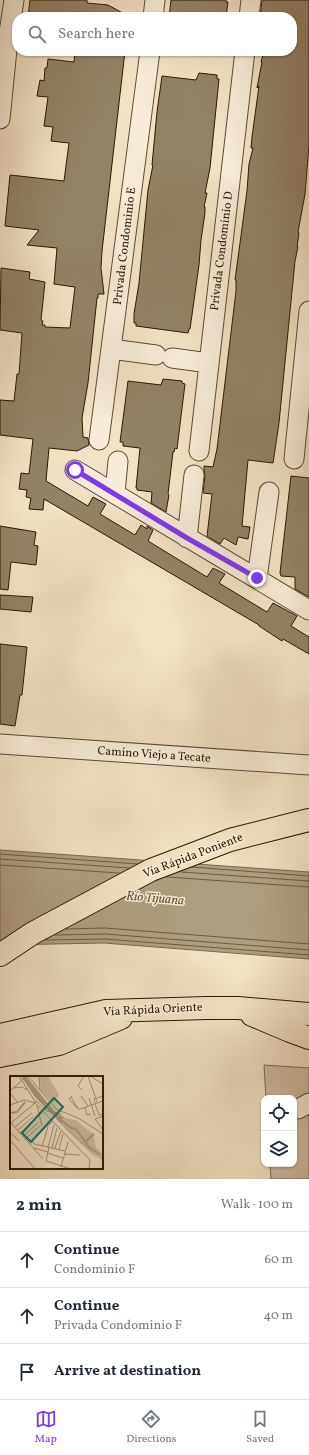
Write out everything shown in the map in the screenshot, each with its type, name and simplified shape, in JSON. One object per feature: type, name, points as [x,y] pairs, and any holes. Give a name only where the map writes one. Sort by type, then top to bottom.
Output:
[{"type":"highway","name":"Vía Rápida Poniente","points":[[0,955],[33,933],[151,870],[230,840],[309,820]]},
{"type":"highway","name":"Vía Rápida Oriente","points":[[0,1035],[106,1011],[238,1008],[309,1014]]},
{"type":"highway","points":[[238,1008],[260,1019],[309,1038]]},
{"type":"highway","points":[[0,1056],[58,1044],[142,1010]]},
{"type":"street","points":[[0,119],[4,38],[14,0]]},
{"type":"street","points":[[154,12],[155,0]]},
{"type":"street","points":[[250,12],[252,0]]},
{"type":"street","name":"Privada Condominio E","points":[[99,440],[149,56]]},
{"type":"street","name":"Privada Condominio D","points":[[199,451],[244,56]]},
{"type":"street","points":[[294,460],[305,373],[309,311]]},
{"type":"street","points":[[111,349],[209,363]]},
{"type":"street","points":[[114,493],[118,461]]},
{"type":"street","points":[[75,470],[309,610]]},
{"type":"street","points":[[187,538],[194,475]]},
{"type":"street","points":[[257,578],[269,492]]},
{"type":"street","name":"Camino Viejo a Tecate","points":[[0,744],[309,765]]},
{"type":"shaded area","points":[[264,1065],[309,1068],[309,1179],[271,1179],[270,1167],[297,1167],[297,1095],[266,1095]]},
{"type":"water","name":"Río Tijuana","points":[[0,850],[309,872],[309,959],[104,943],[0,945]]},
{"type":"building","points":[[30,0],[87,0],[87,3],[108,5],[121,12],[29,12]]},
{"type":"building","points":[[171,0],[226,0],[226,2],[228,2],[227,12],[170,12]]},
{"type":"building","points":[[262,0],[309,0],[309,145],[305,194],[298,232],[298,247],[295,261],[279,423],[273,463],[248,460],[242,526],[250,527],[248,539],[238,537],[236,545],[224,538],[220,544],[207,536],[212,494],[203,493],[205,476],[204,466],[213,467],[217,449],[236,291],[235,280],[247,191],[249,164],[253,148],[251,148],[252,137],[261,62],[263,56],[297,56],[297,12],[261,12]]},
{"type":"building","points":[[75,56],[124,56],[102,251],[101,268],[104,294],[98,294],[97,298],[88,383],[82,418],[83,437],[88,438],[89,445],[77,451],[49,448],[46,481],[88,506],[93,497],[106,504],[100,514],[135,535],[141,525],[147,529],[147,526],[153,530],[148,541],[207,577],[213,568],[225,574],[219,583],[267,612],[273,603],[297,616],[291,626],[309,637],[309,654],[283,639],[282,641],[259,625],[44,499],[43,510],[29,509],[31,498],[26,497],[27,490],[19,489],[21,473],[29,474],[33,439],[0,435],[0,400],[14,401],[17,374],[19,374],[22,333],[0,330],[1,268],[30,272],[29,279],[45,282],[41,320],[43,321],[42,325],[45,325],[45,327],[70,328],[75,287],[54,284],[57,248],[27,245],[39,230],[5,226],[10,175],[64,181],[69,143],[51,141],[53,127],[44,126],[48,97],[37,96],[40,80],[44,81],[45,68],[47,68],[48,59],[74,62]]},
{"type":"building","points":[[199,73],[217,75],[217,79],[219,79],[210,168],[205,193],[207,193],[204,207],[205,213],[199,265],[190,329],[188,333],[136,326],[136,323],[134,323],[134,314],[139,283],[148,190],[153,165],[157,112],[162,76],[196,80]]},
{"type":"building","points":[[163,379],[182,381],[182,383],[185,384],[177,449],[175,448],[173,452],[166,512],[151,503],[152,492],[137,490],[136,488],[140,448],[123,446],[123,442],[120,442],[128,381],[161,385]]},
{"type":"building","points":[[291,476],[309,478],[309,597],[295,589],[295,577],[281,576],[280,573]]},
{"type":"building","points":[[0,526],[36,532],[34,545],[38,546],[36,565],[11,562],[8,590],[0,589]]},
{"type":"building","points":[[0,595],[33,597],[31,612],[0,609]]},
{"type":"building","points":[[0,644],[27,647],[22,695],[20,695],[15,726],[0,724]]},
{"type":"route","points":[[75,470],[187,538],[257,578]]}]
